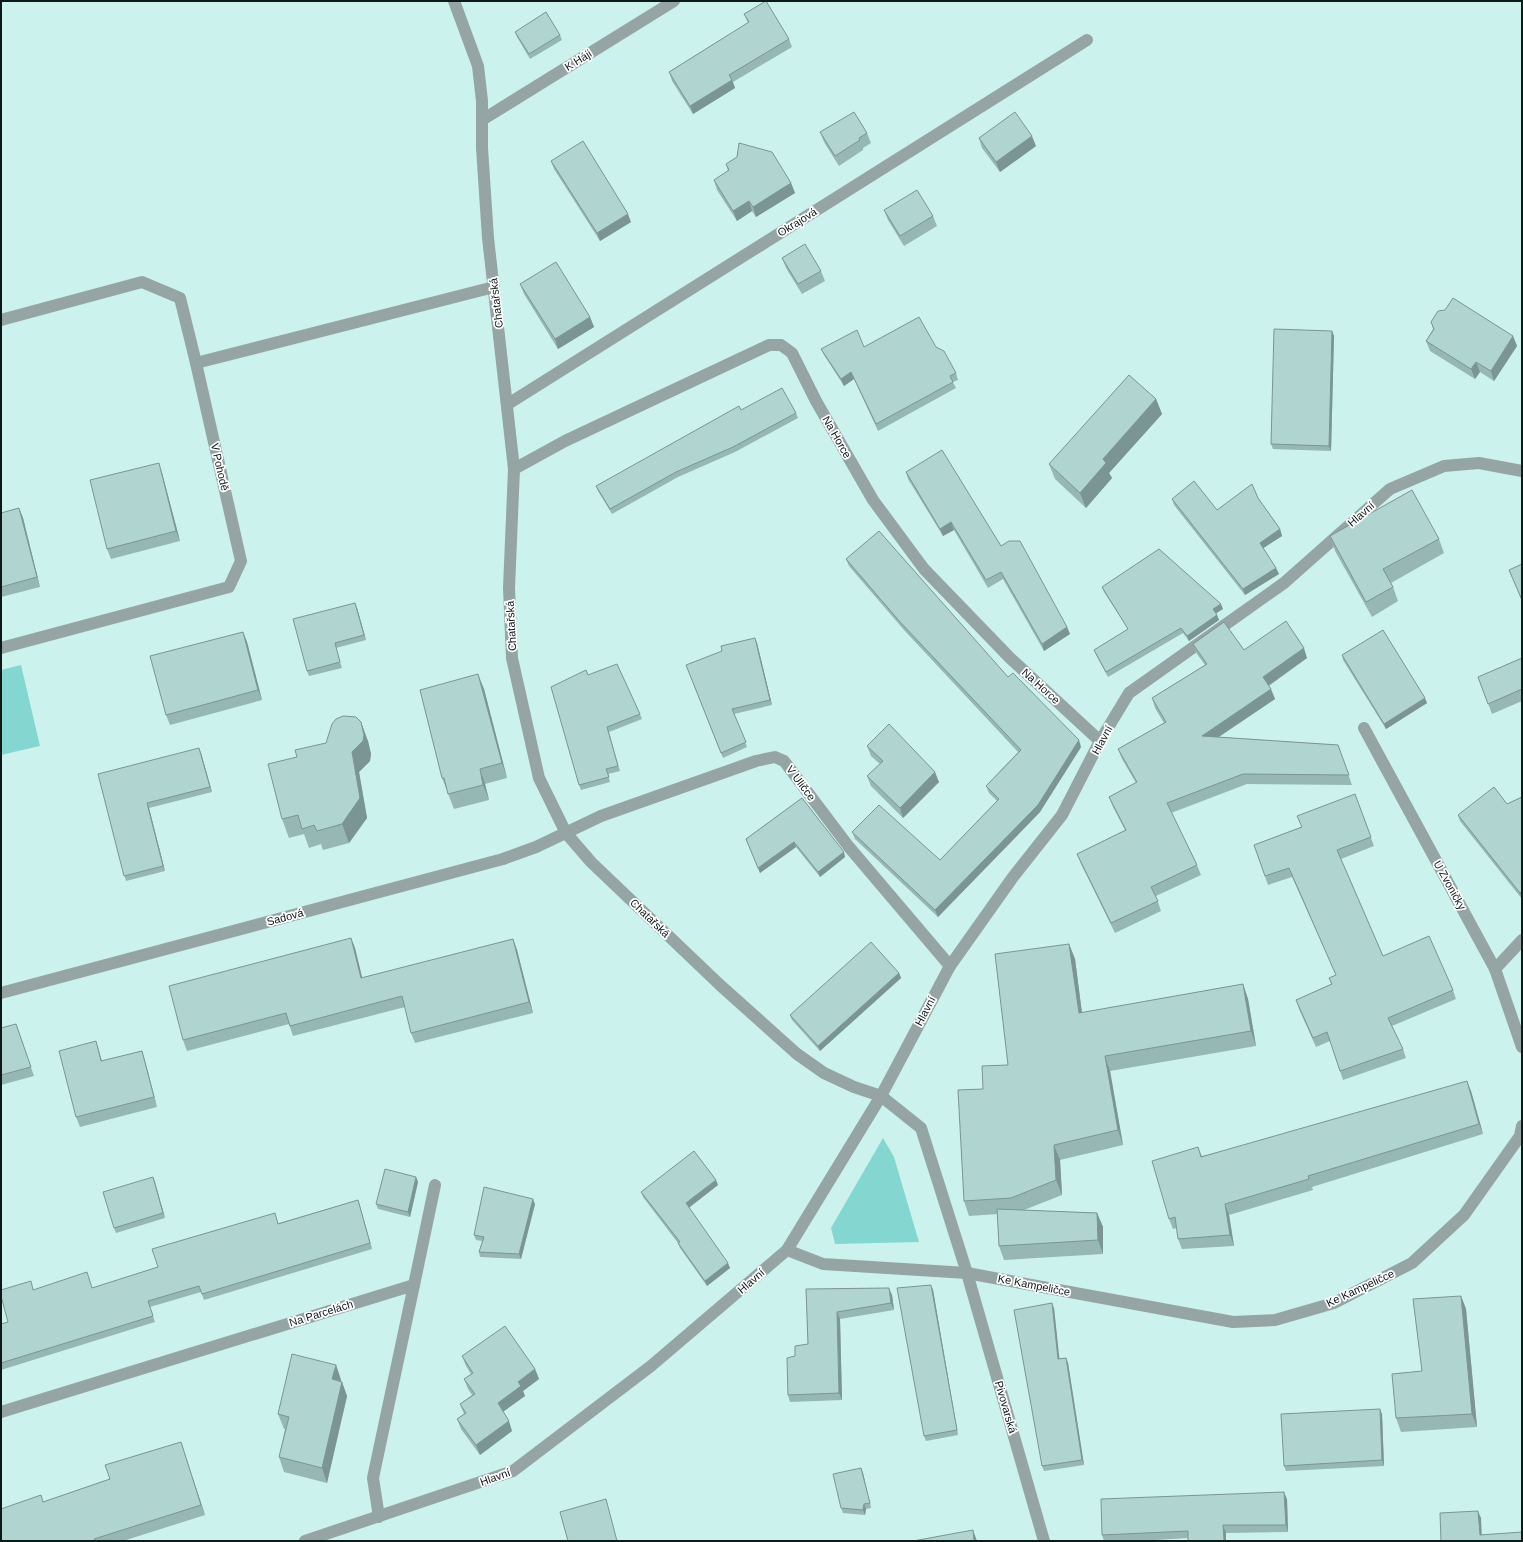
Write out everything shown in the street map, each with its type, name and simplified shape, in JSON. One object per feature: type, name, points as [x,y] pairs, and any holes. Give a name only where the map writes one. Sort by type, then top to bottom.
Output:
[{"type":"street","name":"Chatařská","points":[[454,1],[478,66],[488,238],[508,404],[514,469],[509,588],[512,658],[539,778],[566,833],[591,862],[720,985],[797,1054],[824,1073],[854,1087],[881,1096]]},
{"type":"street","name":"K Háji","points":[[482,120],[674,1]]},
{"type":"street","name":"Okrajová","points":[[508,404],[1087,40]]},
{"type":"street","name":"V Pohodě","points":[[1,320],[142,282],[180,298],[241,561],[230,587],[1,648]]},
{"type":"street","points":[[196,363],[494,288]]},
{"type":"street","name":"Na Horce","points":[[514,469],[565,441],[748,355],[769,346],[781,345],[792,353],[816,401],[873,500],[924,569],[1010,658],[1100,741]]},
{"type":"street","name":"Hlavní","points":[[305,1541],[513,1471],[651,1366],[787,1250],[881,1096],[950,966],[1013,876],[1062,815],[1100,741],[1129,693],[1284,583],[1390,489],[1444,466],[1479,462],[1522,471]]},
{"type":"street","name":"U Zvoničky","points":[[1364,728],[1495,969],[1522,1047]]},
{"type":"street","name":"V Uličce","points":[[566,833],[608,814],[756,761],[775,757],[784,761],[849,847],[950,966]]},
{"type":"street","name":"Sadová","points":[[1,993],[503,859],[536,847],[566,833]]},
{"type":"street","points":[[1495,969],[1522,940]]},
{"type":"street","points":[[881,1096],[921,1128],[967,1273]]},
{"type":"street","name":"Ke Kampeličce","points":[[787,1250],[823,1264],[967,1273],[1233,1322],[1275,1320],[1334,1303],[1412,1263],[1464,1215],[1520,1136],[1522,1126]]},
{"type":"street","points":[[379,1517],[373,1478],[435,1186]]},
{"type":"street","name":"Pivovarská","points":[[967,1273],[1044,1541]]},
{"type":"street","name":"Na Parcelách","points":[[1,1412],[414,1285]]},
{"type":"shaded area","points":[[21,665],[40,746],[1,755],[1,670]]},
{"type":"shaded area","points":[[883,1138],[894,1157],[919,1242],[835,1244],[831,1228]]},
{"type":"building","points":[[766,1],[789,39],[729,75],[732,80],[690,106],[669,72],[749,22],[744,14]]},
{"type":"building","points":[[546,12],[560,35],[529,54],[515,32]]},
{"type":"building","points":[[854,112],[867,133],[859,138],[860,140],[835,156],[820,132]]},
{"type":"building","points":[[1015,112],[1032,136],[996,162],[979,138]]},
{"type":"building","points":[[583,141],[628,214],[597,233],[551,161]]},
{"type":"building","points":[[739,143],[772,152],[791,183],[753,207],[749,201],[733,211],[714,180],[729,170],[726,164],[737,157]]},
{"type":"building","points":[[917,190],[933,216],[900,236],[884,210]]},
{"type":"building","points":[[805,244],[821,271],[798,284],[782,258]]},
{"type":"building","points":[[556,262],[590,317],[555,339],[520,284]]},
{"type":"building","points":[[1453,298],[1513,336],[1491,371],[1476,362],[1471,369],[1426,341],[1434,329],[1431,322],[1438,311],[1445,310]]},
{"type":"building","points":[[919,317],[936,347],[944,351],[956,373],[950,376],[953,382],[876,424],[851,372],[841,379],[821,349],[857,330],[864,347]]},
{"type":"building","points":[[1274,329],[1332,331],[1329,446],[1271,444]]},
{"type":"building","points":[[1129,375],[1156,399],[1103,459],[1106,463],[1080,493],[1049,464]]},
{"type":"building","points":[[782,388],[796,413],[733,447],[676,472],[610,509],[596,486],[739,406],[741,410]]},
{"type":"building","points":[[942,450],[1001,546],[1009,541],[1020,541],[1067,627],[1042,644],[1001,572],[986,580],[951,522],[940,529],[906,472]]},
{"type":"building","points":[[159,463],[176,531],[107,549],[90,480]]},
{"type":"building","points":[[1194,481],[1217,510],[1252,484],[1258,498],[1280,529],[1260,543],[1276,568],[1243,589],[1172,499]]},
{"type":"building","points":[[1412,490],[1439,539],[1383,569],[1393,587],[1366,602],[1330,536]]},
{"type":"building","points":[[19,508],[37,577],[1,587],[1,513]]},
{"type":"building","points":[[879,531],[1008,677],[1013,673],[1079,740],[1038,805],[935,910],[852,832],[879,805],[940,860],[999,799],[986,786],[1021,750],[901,623],[846,559]]},
{"type":"building","points":[[1159,549],[1221,604],[1213,609],[1217,615],[1187,636],[1181,628],[1106,672],[1094,650],[1128,629],[1102,587]]},
{"type":"building","points":[[1522,564],[1522,600],[1509,570]]},
{"type":"building","points":[[355,603],[364,635],[335,643],[340,662],[307,671],[293,619]]},
{"type":"building","points":[[1286,621],[1304,648],[1263,677],[1271,689],[1202,736],[1338,745],[1349,775],[1243,774],[1167,803],[1197,865],[1151,887],[1158,901],[1111,923],[1077,854],[1126,830],[1109,797],[1137,782],[1118,749],[1166,722],[1152,698],[1207,664],[1193,644],[1224,622],[1244,650]]},
{"type":"building","points":[[1383,630],[1425,698],[1384,724],[1342,655]]},
{"type":"building","points":[[243,632],[258,690],[166,715],[150,656]]},
{"type":"building","points":[[755,638],[770,700],[732,709],[746,742],[721,753],[686,665],[722,651],[721,646]]},
{"type":"building","points":[[1522,658],[1522,689],[1488,704],[1478,677]]},
{"type":"building","points":[[617,664],[640,714],[607,727],[618,766],[606,769],[609,777],[579,785],[551,687],[586,670],[588,675]]},
{"type":"building","points":[[478,674],[502,763],[480,769],[483,785],[448,794],[444,778],[442,778],[420,690]]},
{"type":"building","points":[[343,716],[356,717],[361,722],[364,735],[363,741],[352,752],[360,798],[342,824],[317,831],[314,825],[302,829],[298,815],[282,819],[268,764],[297,757],[295,750],[326,743],[332,724],[336,719]]},
{"type":"building","points":[[889,724],[935,772],[900,808],[867,776],[883,761],[867,746]]},
{"type":"building","points":[[199,748],[210,787],[147,803],[163,866],[124,876],[98,774]]},
{"type":"building","points":[[1494,787],[1507,804],[1522,797],[1522,891],[1520,893],[1458,815]]},
{"type":"building","points":[[1355,794],[1371,837],[1337,850],[1383,956],[1429,936],[1453,990],[1388,1018],[1403,1049],[1340,1071],[1327,1032],[1313,1038],[1296,1000],[1332,984],[1329,978],[1336,975],[1289,868],[1265,876],[1254,845],[1302,827],[1297,816]]},
{"type":"building","points":[[802,798],[844,852],[818,872],[794,842],[758,868],[746,839]]},
{"type":"building","points":[[351,938],[361,978],[513,939],[529,1002],[411,1033],[402,996],[290,1026],[286,1013],[183,1040],[169,986]]},
{"type":"building","points":[[871,942],[899,973],[818,1046],[790,1015]]},
{"type":"building","points":[[1069,944],[1079,1013],[1243,984],[1251,1031],[1105,1056],[1118,1130],[1054,1145],[1056,1180],[1011,1198],[964,1201],[958,1090],[983,1089],[982,1066],[1008,1065],[995,954]]},
{"type":"building","points":[[16,1024],[31,1067],[1,1075],[1,1028]]},
{"type":"building","points":[[96,1041],[101,1061],[142,1051],[154,1097],[76,1117],[59,1051]]},
{"type":"building","points":[[1467,1081],[1479,1124],[1308,1176],[1309,1179],[1225,1204],[1230,1235],[1178,1239],[1175,1217],[1169,1219],[1152,1161],[1198,1147],[1201,1157]]},
{"type":"building","points":[[694,1151],[716,1180],[686,1203],[728,1263],[705,1281],[678,1243],[680,1242],[641,1192]]},
{"type":"building","points":[[385,1169],[416,1177],[408,1212],[376,1204]]},
{"type":"building","points":[[153,1177],[163,1213],[114,1228],[103,1192]]},
{"type":"building","points":[[484,1187],[533,1199],[519,1254],[479,1252],[484,1237],[474,1235]]},
{"type":"building","points":[[358,1200],[370,1243],[202,1294],[199,1286],[148,1301],[153,1316],[1,1363],[1,1324],[8,1322],[1,1296],[1,1290],[31,1281],[33,1290],[87,1272],[92,1288],[158,1267],[152,1249],[275,1213],[278,1224]]},
{"type":"building","points":[[997,1209],[1097,1213],[1098,1240],[999,1246]]},
{"type":"building","points":[[931,1285],[957,1430],[924,1436],[897,1288]]},
{"type":"building","points":[[889,1288],[891,1303],[837,1312],[839,1393],[788,1395],[787,1358],[795,1356],[795,1346],[808,1344],[806,1289]]},
{"type":"building","points":[[1461,1296],[1472,1414],[1396,1418],[1392,1374],[1422,1371],[1413,1299]]},
{"type":"building","points":[[1052,1303],[1058,1359],[1066,1358],[1082,1460],[1042,1466],[1014,1310]]},
{"type":"building","points":[[505,1326],[535,1369],[518,1382],[521,1386],[498,1403],[509,1421],[476,1445],[457,1419],[466,1413],[460,1404],[475,1394],[464,1379],[473,1373],[462,1356]]},
{"type":"building","points":[[292,1354],[336,1365],[332,1379],[342,1382],[322,1468],[279,1457],[289,1417],[278,1414]]},
{"type":"building","points":[[1380,1409],[1382,1460],[1284,1466],[1281,1414]]},
{"type":"building","points":[[181,1442],[201,1505],[94,1539],[95,1541],[1,1541],[1,1509],[41,1495],[43,1502],[110,1479],[105,1465]]},
{"type":"building","points":[[861,1468],[870,1503],[864,1504],[863,1510],[841,1508],[833,1474]]},
{"type":"building","points":[[1284,1492],[1286,1525],[1223,1525],[1224,1541],[1188,1541],[1188,1531],[1102,1535],[1101,1499]]},
{"type":"building","points":[[606,1499],[617,1541],[568,1541],[560,1512]]},
{"type":"building","points":[[1478,1511],[1480,1535],[1522,1532],[1522,1541],[1441,1541],[1440,1513]]},
{"type":"building","points":[[973,1530],[974,1541],[913,1541]]}]
